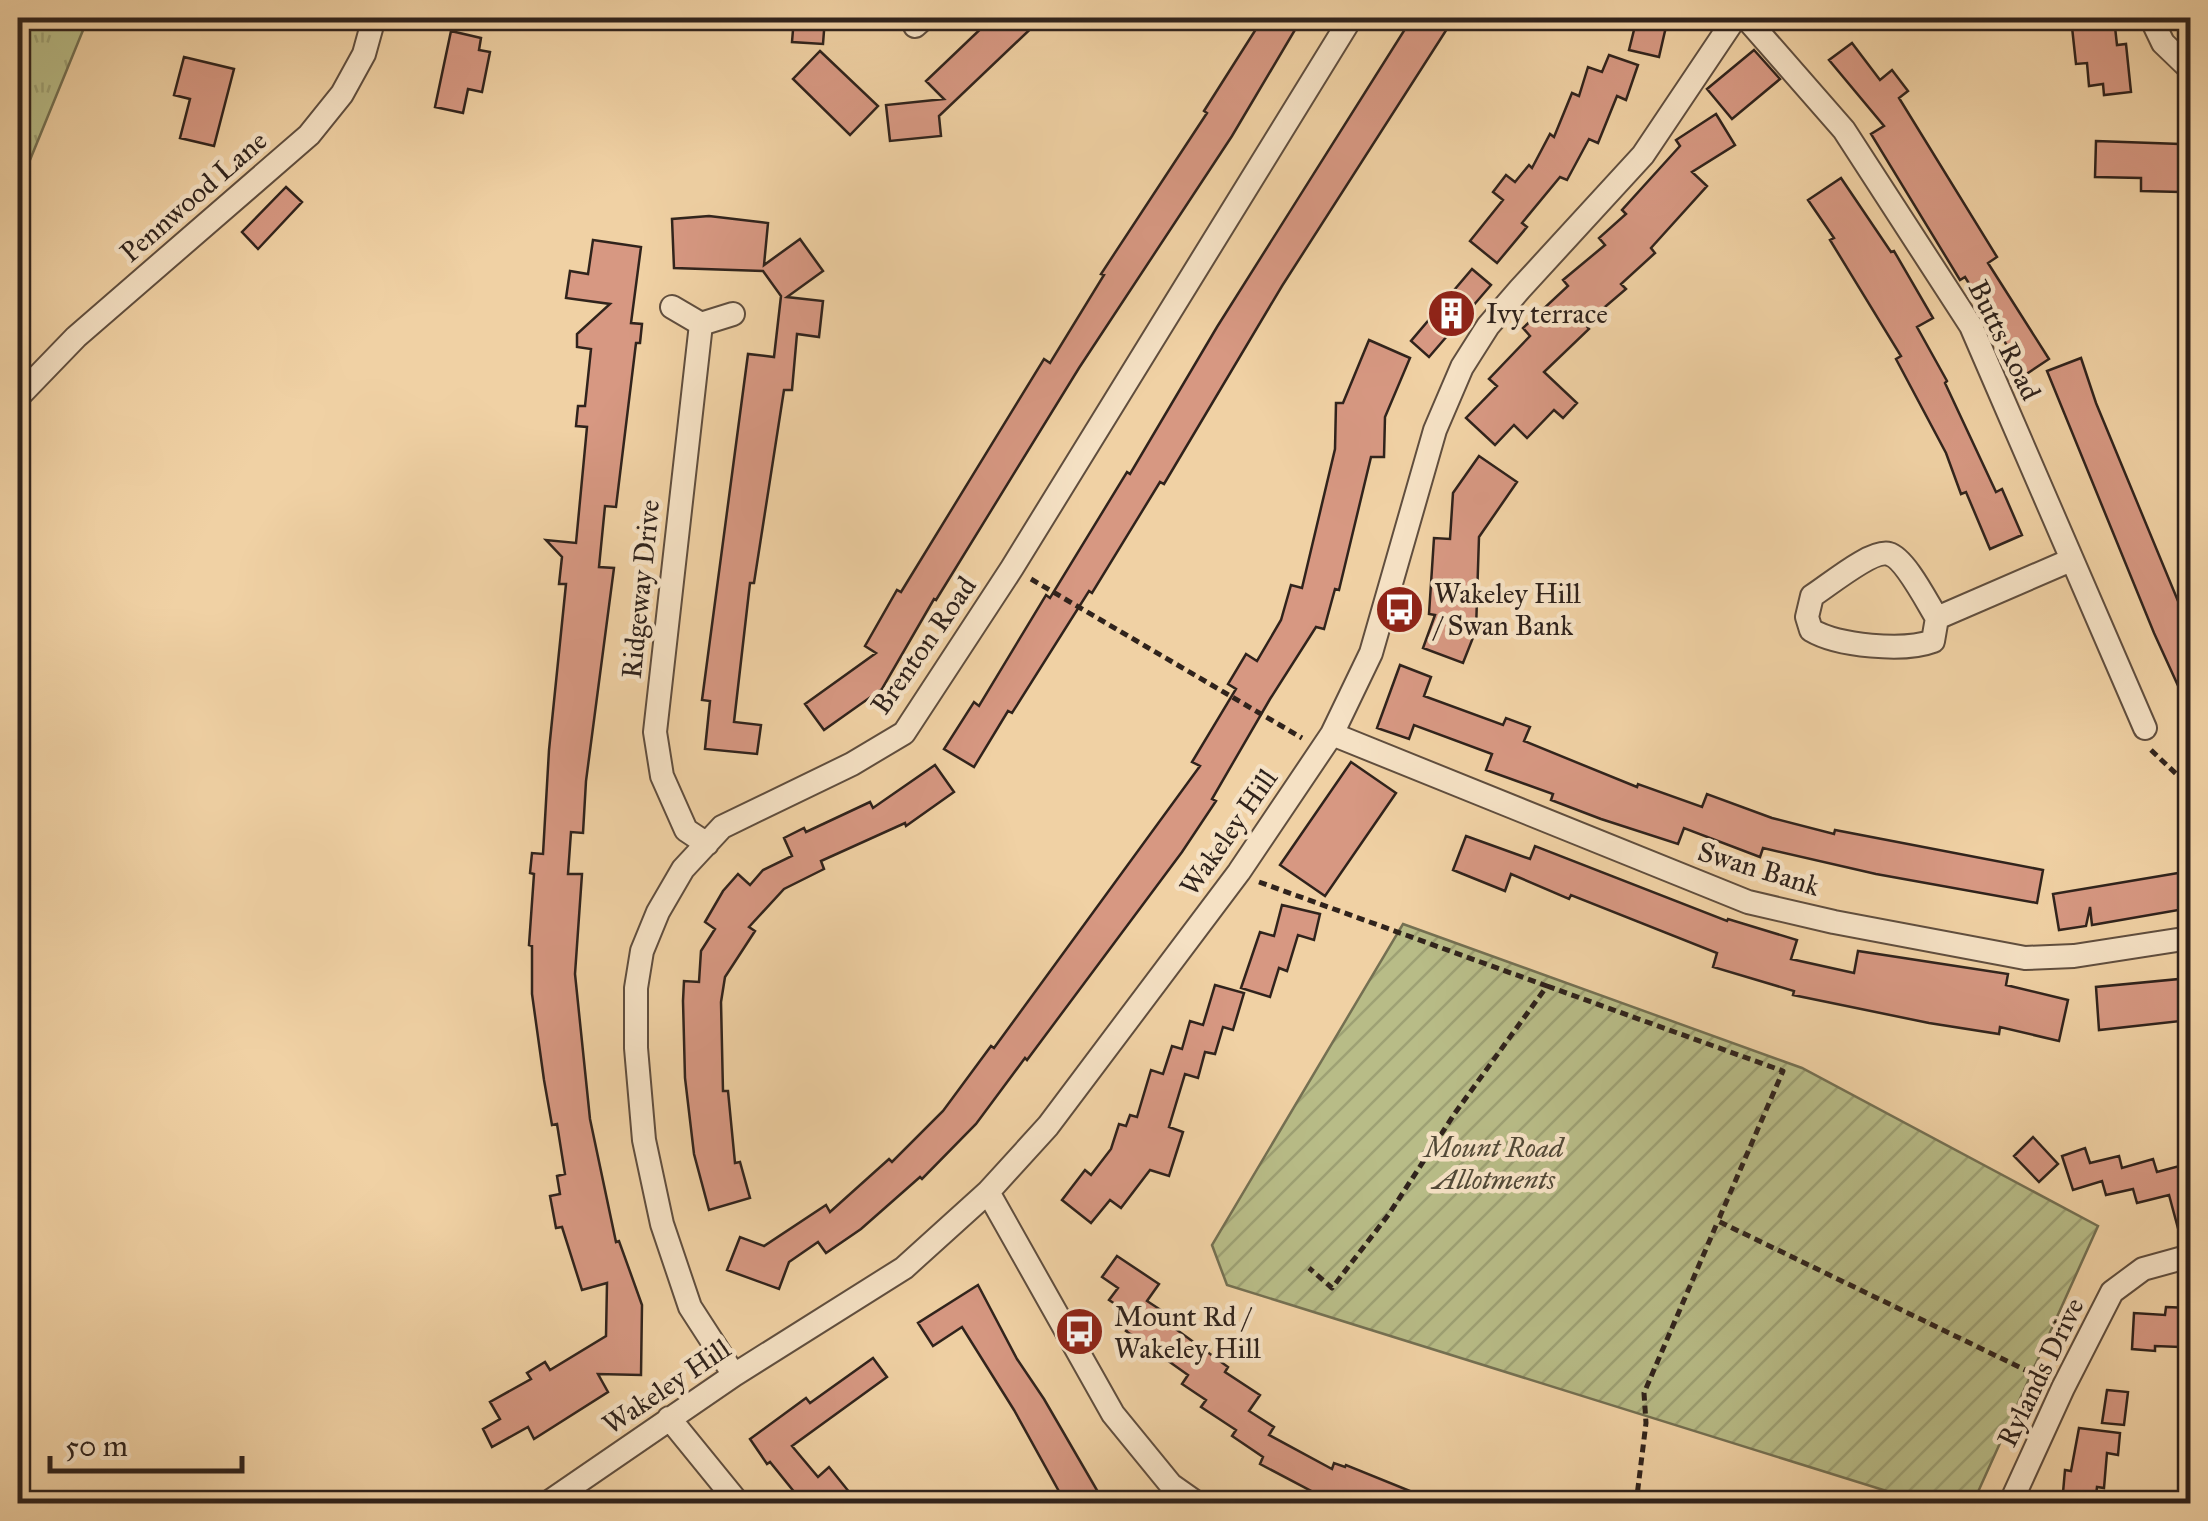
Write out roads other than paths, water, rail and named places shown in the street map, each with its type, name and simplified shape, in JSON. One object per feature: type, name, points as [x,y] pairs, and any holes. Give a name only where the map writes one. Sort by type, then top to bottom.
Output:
[{"type":"street","name":"Pennwood Lane","points":[[18,397],[99,316],[309,135],[342,94],[364,54],[374,18]]},
{"type":"street","name":"Brenton Road","points":[[734,1375],[690,1307],[662,1224],[644,1140],[636,1048],[636,988],[642,950],[658,912],[683,868],[734,819],[852,764],[904,733],[1012,568],[1351,18]]},
{"type":"street","name":"Wakeley Hill","points":[[546,1504],[734,1375],[904,1268],[988,1192],[1048,1126],[1238,872],[1327,742],[1370,653],[1435,430],[1462,368],[1488,326],[1643,155],[1735,18]]},
{"type":"street","name":"Butts Road","points":[[1746,18],[1844,130],[1971,326],[2145,728]]},
{"type":"street","points":[[2151,18],[2162,43],[2190,69]]},
{"type":"street","points":[[672,308],[701,324],[733,314]]},
{"type":"street","name":"Ridgeway Drive","points":[[701,324],[655,732],[662,776],[686,830],[707,844]]},
{"type":"street","points":[[1889,554],[1900,561],[1937,618],[1933,641],[1902,648],[1822,637],[1811,630],[1806,616],[1812,596],[1874,555],[1889,554]]},
{"type":"street","points":[[1937,618],[2072,560]]},
{"type":"street","name":"Swan Bank","points":[[1327,742],[1730,894],[1817,918],[2025,958],[2074,956],[2190,938]]},
{"type":"street","points":[[988,1192],[1113,1414],[1170,1485],[1198,1504]]},
{"type":"street","name":"Rylands Drive","points":[[2010,1504],[2112,1292],[2143,1269],[2190,1256]]},
{"type":"street","points":[[669,1418],[739,1504]]},
{"type":"place","name":"Ivy terrace","points":[[1451,313]]},
{"type":"place","name":"Wakeley Hill / Swan Bank","points":[[1399,609]]},
{"type":"place","name":"Mount Rd / Wakeley Hill","points":[[1079,1332]]},
{"type":"park label","name":"Mount Road Allotments","points":[[1494,1163]]}]
